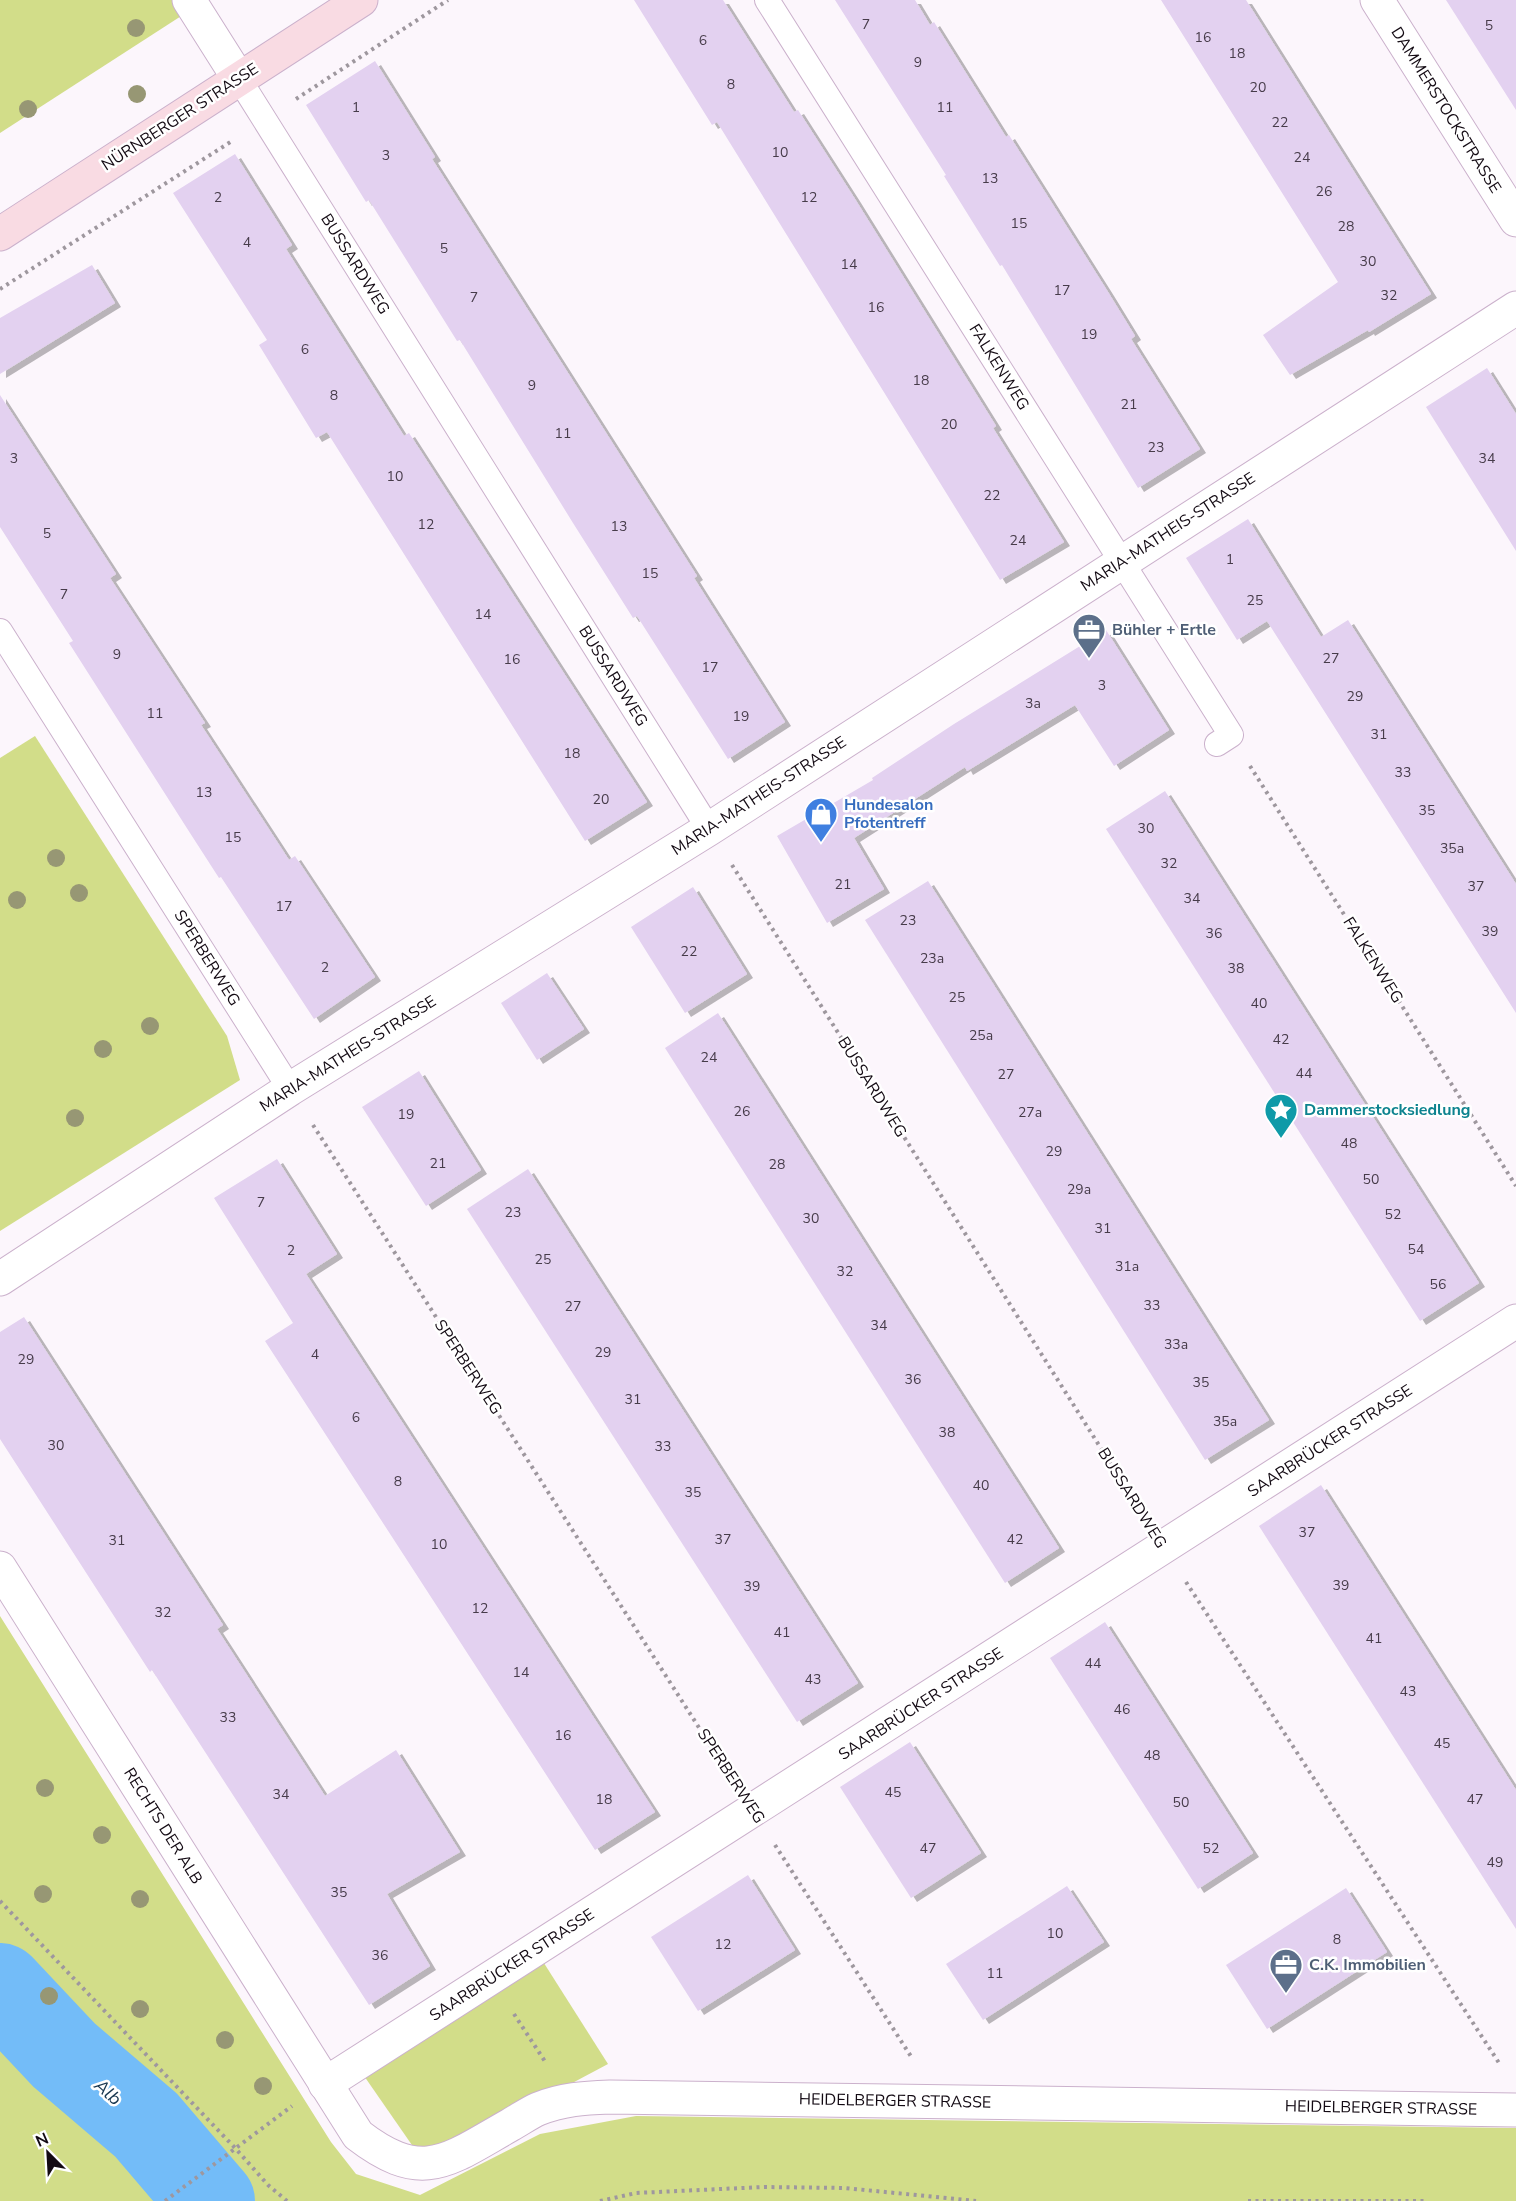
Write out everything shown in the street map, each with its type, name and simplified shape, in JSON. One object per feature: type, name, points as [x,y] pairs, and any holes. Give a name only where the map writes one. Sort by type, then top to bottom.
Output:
[{"type":"street","points":[[189,0],[239,79]]},
{"type":"street","name":"NÜRNBERGER STRASSE","points":[[0,234],[361,0]]},
{"type":"street","name":"DAMMERSTOCKSTRASSE","points":[[1377,0],[1516,220]]},
{"type":"street","name":"MARIA-MATHEIS-STRASSE","points":[[0,1279],[290,1089],[709,829],[1516,308]]},
{"type":"street","name":"SAARBRÜCKER STRASSE","points":[[325,2084],[1516,1321]]},
{"type":"street","name":"RECHTS DER ALB","points":[[0,1568],[325,2084]]},
{"type":"street","name":"HEIDELBERGER STRASSE","points":[[325,2084],[358,2135],[379,2151],[414,2163],[434,2163],[453,2158],[537,2110],[569,2099],[610,2097],[1516,2110]]},
{"type":"lane","name":"FALKENWEG","points":[[767,0],[1122,562],[1224,739]]},
{"type":"lane","name":"BUSSARDWEG","points":[[239,79],[709,829]]},
{"type":"lane","name":"SPERBERWEG","points":[[0,631],[290,1089]]},
{"type":"path","points":[[0,289],[448,0]]},
{"type":"path","name":"FALKENWEG","points":[[1224,739],[1516,1186]]},
{"type":"path","name":"BUSSARDWEG","points":[[709,829],[1164,1547],[1503,2069]]},
{"type":"path","name":"SPERBERWEG","points":[[290,1089],[940,2102]]},
{"type":"path","points":[[0,1901],[236,2149],[267,2185],[287,2201]]},
{"type":"path","points":[[491,1978],[569,2099]]},
{"type":"path","points":[[165,2201],[291,2107]]},
{"type":"path","points":[[600,2201],[636,2193],[764,2187],[845,2187],[976,2201]]},
{"type":"path","points":[[1248,2201],[1424,2201]]},
{"type":"green space","points":[[0,0],[206,0],[0,133]]},
{"type":"green space","points":[[35,736],[227,1036],[240,1080],[0,1231],[0,758]]},
{"type":"green space","points":[[0,1616],[331,2142],[356,2174],[420,2195],[540,2134],[636,2116],[1516,2128],[1516,2201],[0,2201]]},
{"type":"green space","points":[[542,1960],[608,2064],[452,2147],[414,2148],[362,2073]]},
{"type":"building","points":[[634,0],[723,0],[794,112],[798,110],[855,199],[996,426],[993,428],[1064,542],[1000,580],[717,122],[712,125]]},
{"type":"building","points":[[835,0],[915,0],[930,25],[934,22],[1006,137],[1009,135],[1108,292],[1135,336],[1131,339],[1200,449],[1138,488],[1002,265],[1000,266],[944,176],[946,175]]},
{"type":"building","points":[[1161,0],[1246,0],[1431,294],[1369,332],[1368,330],[1290,375],[1263,335],[1338,282]]},
{"type":"building","points":[[1446,0],[1516,0],[1516,110]]},
{"type":"building","points":[[375,61],[435,157],[432,159],[697,576],[694,578],[785,722],[728,759],[637,616],[633,618],[460,340],[457,341],[369,200],[366,202],[306,105]]},
{"type":"building","points":[[235,154],[292,245],[286,249],[404,436],[409,433],[647,802],[585,841],[327,432],[316,438],[259,345],[267,340],[173,193]]},
{"type":"building","points":[[92,265],[115,303],[0,374],[0,318]]},
{"type":"building","points":[[1487,368],[1516,414],[1516,551],[1426,407]]},
{"type":"building","points":[[0,395],[116,574],[110,578],[205,723],[201,725],[289,860],[295,856],[375,977],[314,1019],[190,833],[69,643],[73,641],[0,527]]},
{"type":"building","points":[[1248,519],[1321,637],[1348,620],[1516,884],[1516,1013],[1267,621],[1237,640],[1186,558]]},
{"type":"building","points":[[1106,630],[1169,730],[1114,766],[1075,705],[967,771],[965,767],[854,838],[884,889],[827,923],[777,836],[873,780],[872,778],[954,724]]},
{"type":"building","points":[[1165,791],[1479,1283],[1420,1321],[1106,829]]},
{"type":"building","points":[[928,881],[1269,1420],[1205,1460],[865,920]]},
{"type":"building","points":[[693,887],[747,974],[685,1013],[631,927]]},
{"type":"building","points":[[547,973],[584,1029],[537,1060],[501,1003]]},
{"type":"building","points":[[718,1013],[1059,1548],[1005,1583],[665,1048]]},
{"type":"building","points":[[419,1071],[481,1170],[426,1206],[362,1107]]},
{"type":"building","points":[[277,1159],[337,1254],[306,1274],[655,1812],[595,1850],[265,1341],[293,1323],[214,1198]]},
{"type":"building","points":[[528,1169],[858,1683],[797,1722],[467,1209]]},
{"type":"building","points":[[24,1317],[223,1625],[217,1629],[325,1796],[396,1750],[460,1852],[387,1894],[430,1966],[369,2005],[0,1439],[0,1332]]},
{"type":"building","points":[[1321,1485],[1516,1790],[1516,1929],[1259,1526]]},
{"type":"building","points":[[1105,1622],[1253,1853],[1198,1889],[1050,1658]]},
{"type":"building","points":[[910,1742],[981,1853],[911,1898],[840,1787]]},
{"type":"building","points":[[748,1875],[795,1950],[698,2011],[651,1937]]},
{"type":"building","points":[[1067,1886],[1104,1942],[983,2020],[946,1964]]},
{"type":"building","points":[[1346,1888],[1387,1952],[1267,2029],[1226,1965]]},
{"type":"waterway","name":"Alb","points":[[0,1987],[64,2055],[146,2125],[211,2201]]},
{"type":"place","name":"Bühler + Ertle","points":[[1089,659]]},
{"type":"place","name":"Hundesalon Pfotentreff","points":[[821,843]]},
{"type":"place","name":"Dammerstocksiedlung","points":[[1281,1139]]},
{"type":"place","name":"C.K. Immobilien","points":[[1286,1994]]}]
